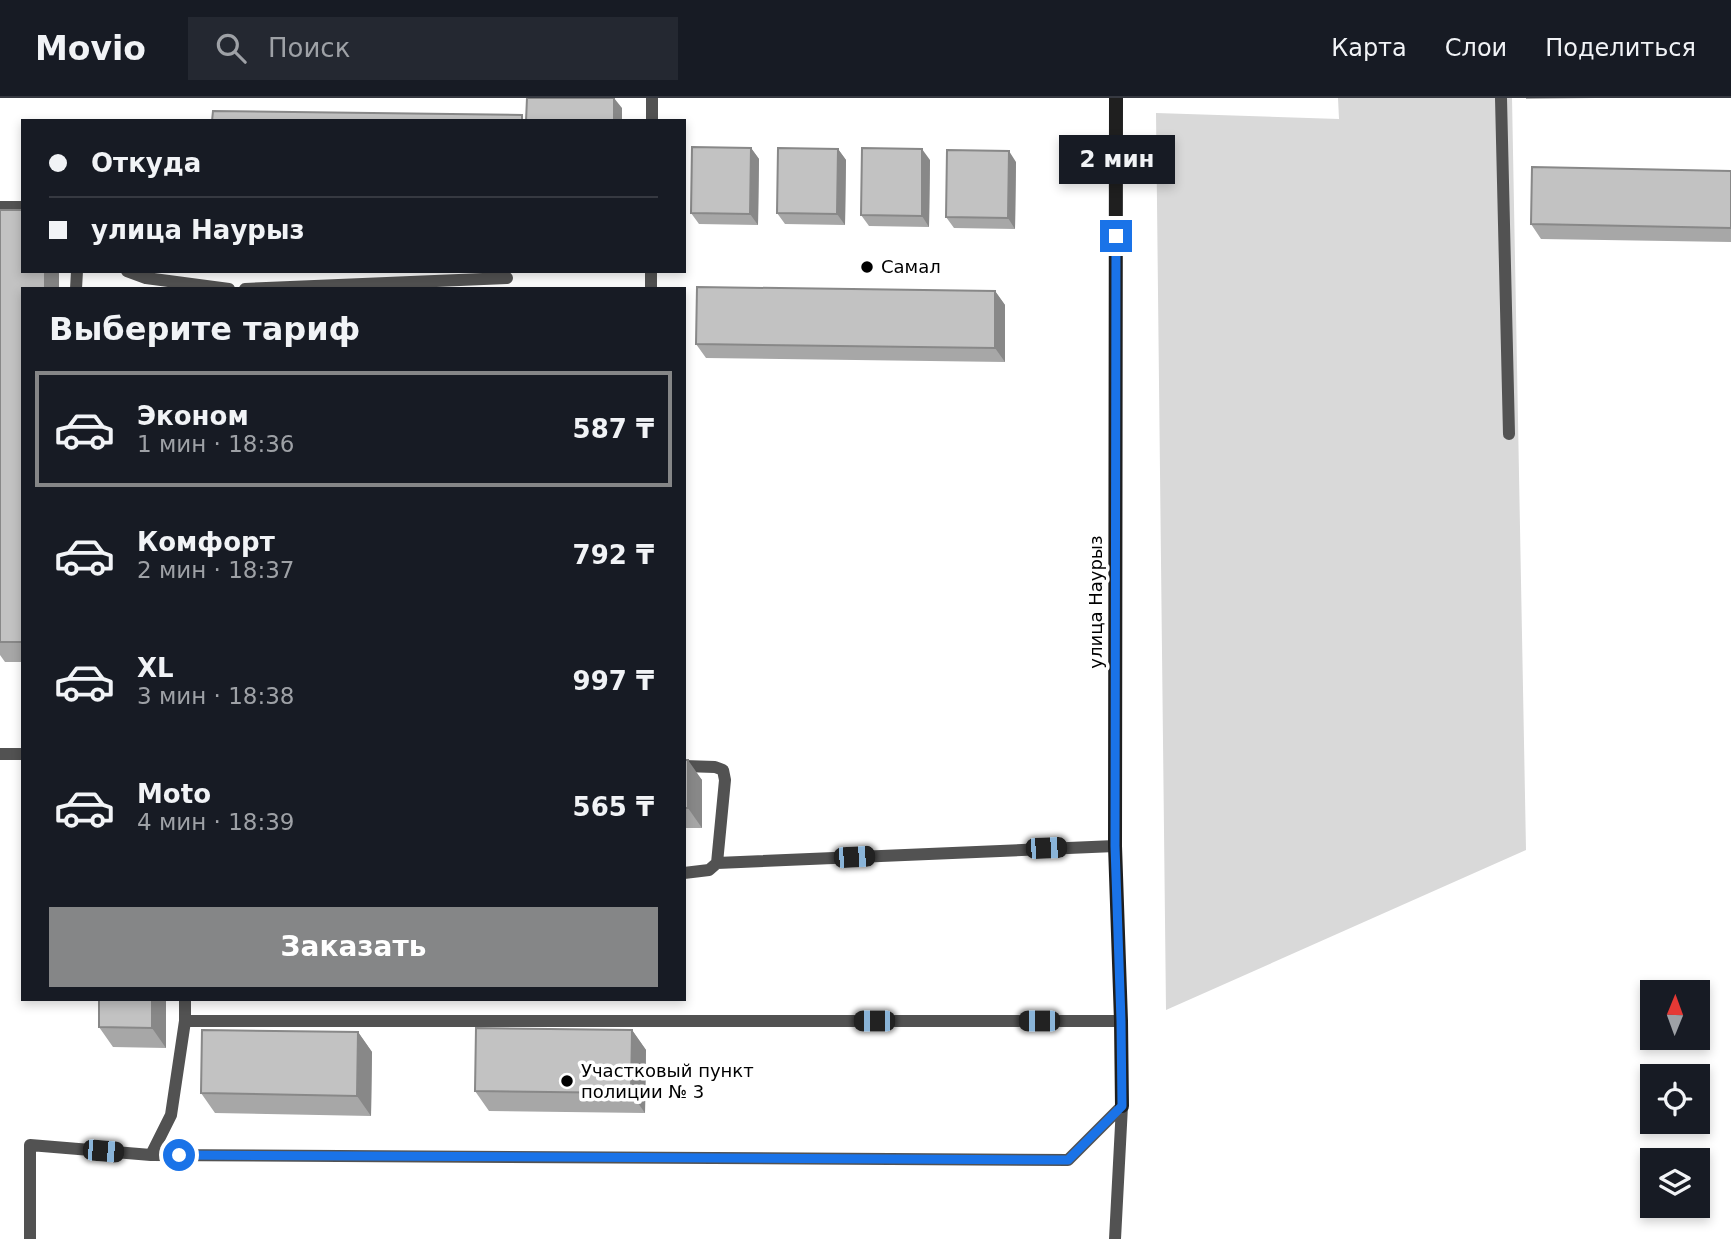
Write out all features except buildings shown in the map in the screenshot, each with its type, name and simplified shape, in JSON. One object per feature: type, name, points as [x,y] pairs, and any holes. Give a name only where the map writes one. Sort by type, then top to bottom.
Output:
[{"type":"street","name":"улица Наурыз","points":[[1115,98],[1115,846],[1122,1106]]},
{"type":"lane","points":[[652,98],[652,119]]},
{"type":"lane","points":[[1502,98],[1509,434]]},
{"type":"lane","points":[[0,207],[21,207]]},
{"type":"lane","points":[[132,273],[146,278],[214,287]]},
{"type":"lane","points":[[297,287],[507,279]]},
{"type":"lane","points":[[0,754],[21,754]]},
{"type":"lane","points":[[686,766],[715,766],[723,771],[725,779],[717,863]]},
{"type":"lane","points":[[686,873],[709,870],[717,863],[1115,846]]},
{"type":"lane","points":[[151,1155],[171,1115],[185,1021],[185,1001]]},
{"type":"lane","points":[[185,1021],[1121,1021]]},
{"type":"lane","points":[[30,1239],[30,1145],[151,1155],[1068,1160],[1122,1106]]},
{"type":"lane","points":[[1115,1239],[1122,1106]]},
{"type":"shaded area","points":[[1338,98],[1512,98],[1526,850],[1166,1010],[1156,113],[1339,119]]},
{"type":"place","name":"Самал","points":[[867,267]]},
{"type":"place","name":"Участковый пункт полиции № 3","points":[[567,1081]]},
{"type":"route","points":[[179,1155],[1068,1160],[1122,1106],[1115,846],[1116,236]]}]
